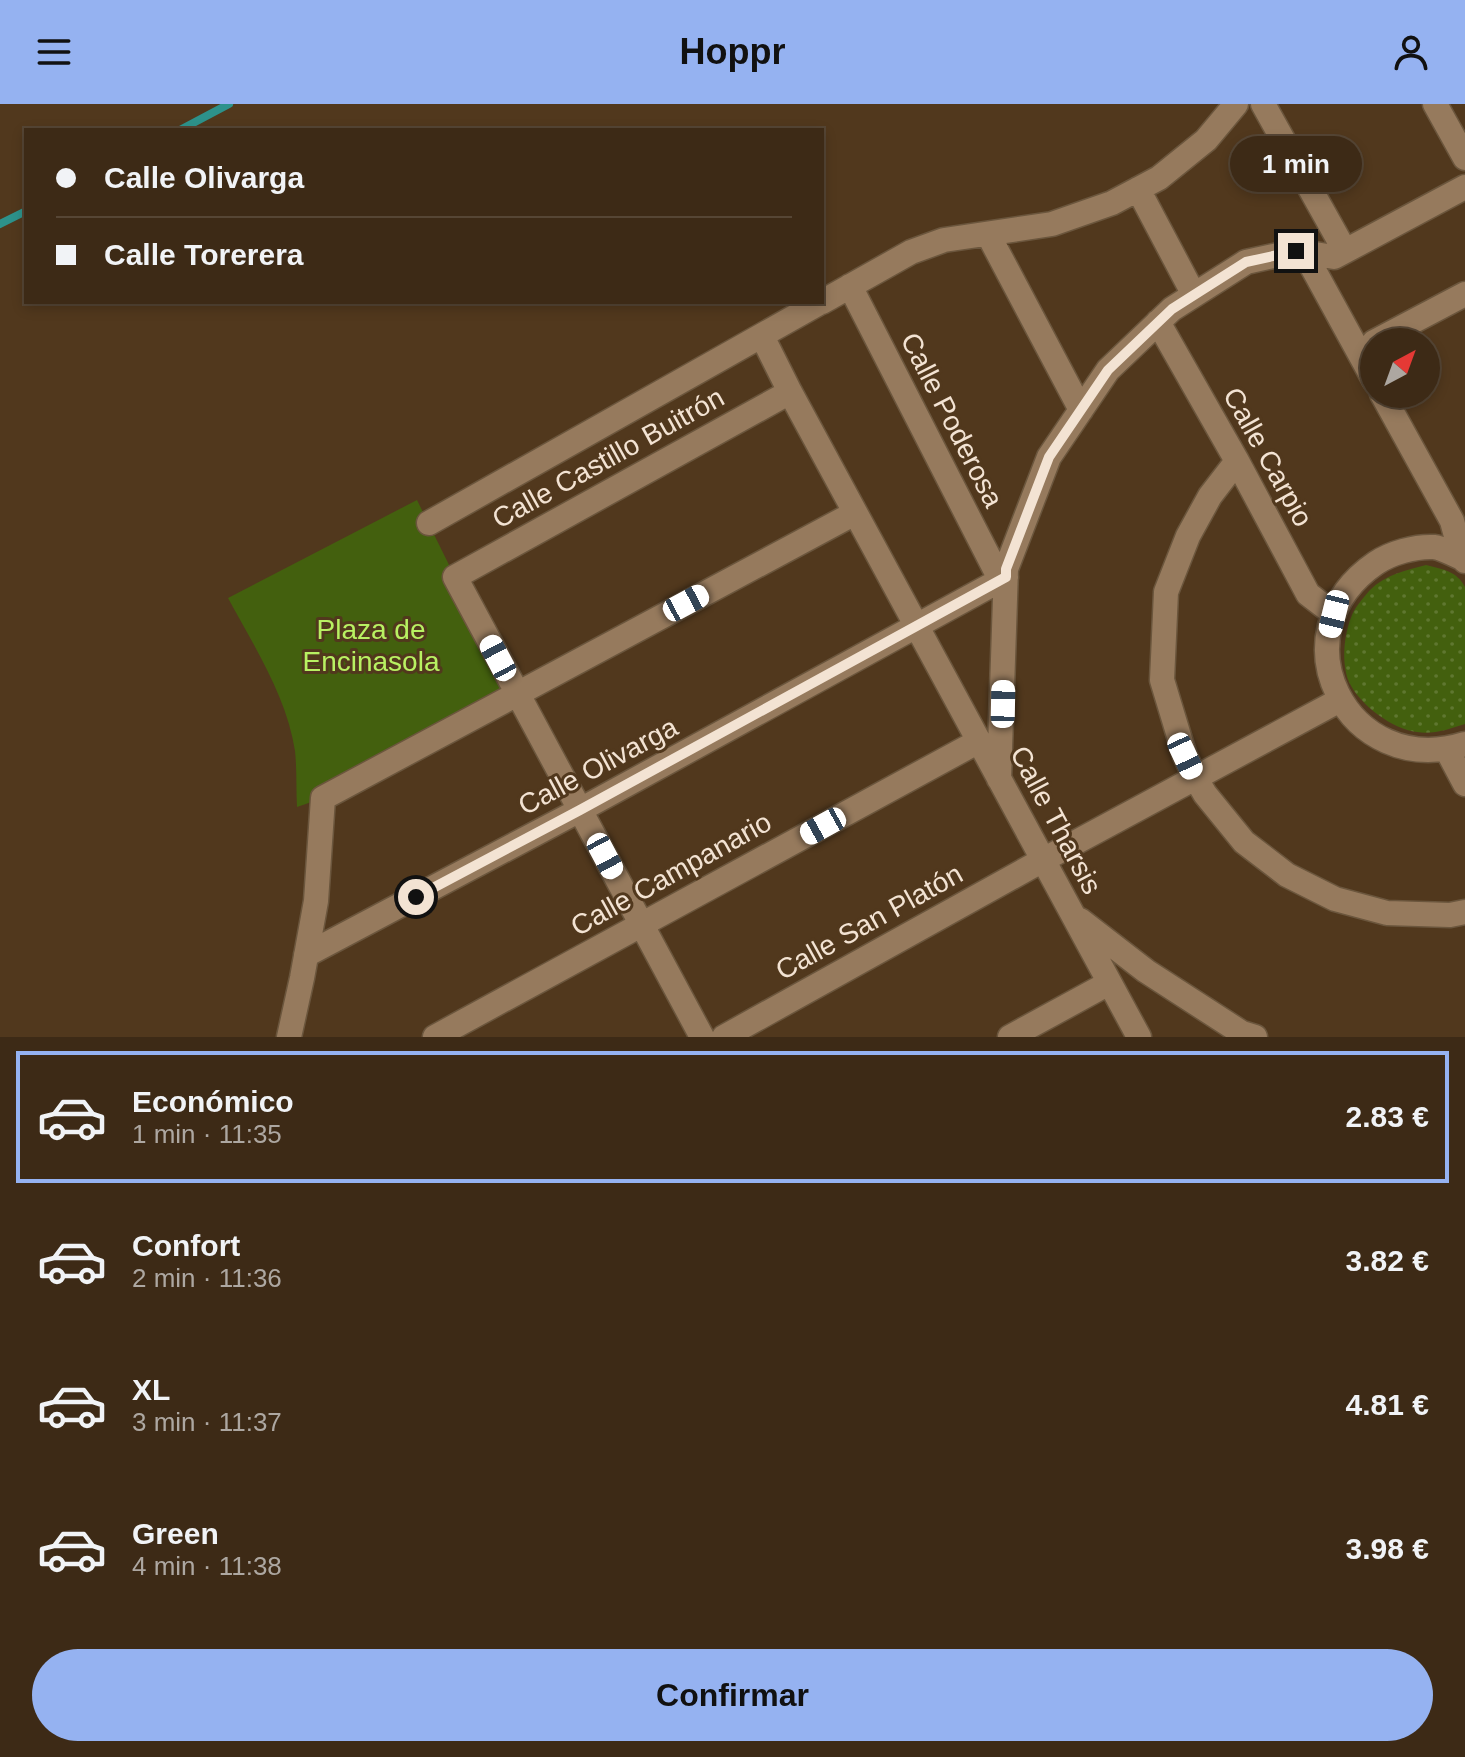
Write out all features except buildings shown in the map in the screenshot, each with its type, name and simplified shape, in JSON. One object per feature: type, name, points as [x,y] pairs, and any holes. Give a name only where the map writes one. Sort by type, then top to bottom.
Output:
[{"type":"street","points":[[824,301],[911,252],[944,240],[1052,224],[1112,203],[1159,178],[1206,140],[1236,104]]},
{"type":"street","points":[[1263,104],[1345,251]]},
{"type":"street","points":[[1435,104],[1465,158]]},
{"type":"street","points":[[999,779],[1003,579],[1049,457],[1108,370],[1172,309],[1246,262],[1296,251],[1334,257],[1465,187]]},
{"type":"street","points":[[1138,189],[1194,295]]},
{"type":"street","points":[[988,234],[1081,410]]},
{"type":"street","points":[[1304,252],[1360,332]]},
{"type":"street","name":"Calle Poderosa","points":[[850,286],[1003,579]]},
{"type":"street","points":[[1401,328],[1465,294]]},
{"type":"street","points":[[429,523],[818,304]]},
{"type":"street","name":"Calle Carpio","points":[[1158,322],[1308,594],[1334,614]]},
{"type":"street","name":"Calle Tharsis","points":[[762,336],[1139,1037]]},
{"type":"street","name":"Calle Castillo Buitrón","points":[[517,693],[455,577],[790,392]]},
{"type":"street","points":[[1390,408],[1452,521],[1464,560]]},
{"type":"street","points":[[1237,461],[1195,522],[1166,592],[1162,680],[1185,756],[1195,777],[1244,842],[1287,875],[1335,899],[1387,913],[1450,915],[1465,912]]},
{"type":"street","points":[[289,1037],[316,901],[323,798],[855,513]]},
{"type":"street","points":[[1464,560],[1436,547],[1406,550],[1384,558],[1360,574],[1345,592],[1334,614],[1327,640],[1328,672],[1340,700],[1360,725],[1386,742],[1414,749],[1456,747],[1465,784]]},
{"type":"street","name":"Calle Olivarga","points":[[306,955],[580,810],[1003,579]]},
{"type":"street","points":[[517,693],[702,1037]]},
{"type":"street","name":"Calle San Platón","points":[[724,1037],[1340,700]]},
{"type":"street","name":"Calle Campanario","points":[[435,1037],[979,741]]},
{"type":"street","points":[[1072,914],[1146,971],[1242,1033],[1255,1037]]},
{"type":"street","points":[[1010,1037],[1109,983]]},
{"type":"green space","name":"Plaza de Encinasola","points":[[417,500],[517,693],[323,798],[297,807],[295,751],[285,711],[228,598]]},
{"type":"green space","points":[[1426,565],[1453,574],[1465,587],[1465,724],[1423,733],[1397,726],[1369,707],[1349,682],[1344,657],[1352,615],[1370,590],[1389,577]]},
{"type":"waterway","points":[[184,128],[229,104]]},
{"type":"waterway","points":[[0,224],[24,212]]},
{"type":"route","points":[[416,897],[1006,577],[1006,569],[1049,457],[1108,370],[1172,309],[1246,262],[1296,251]]}]
